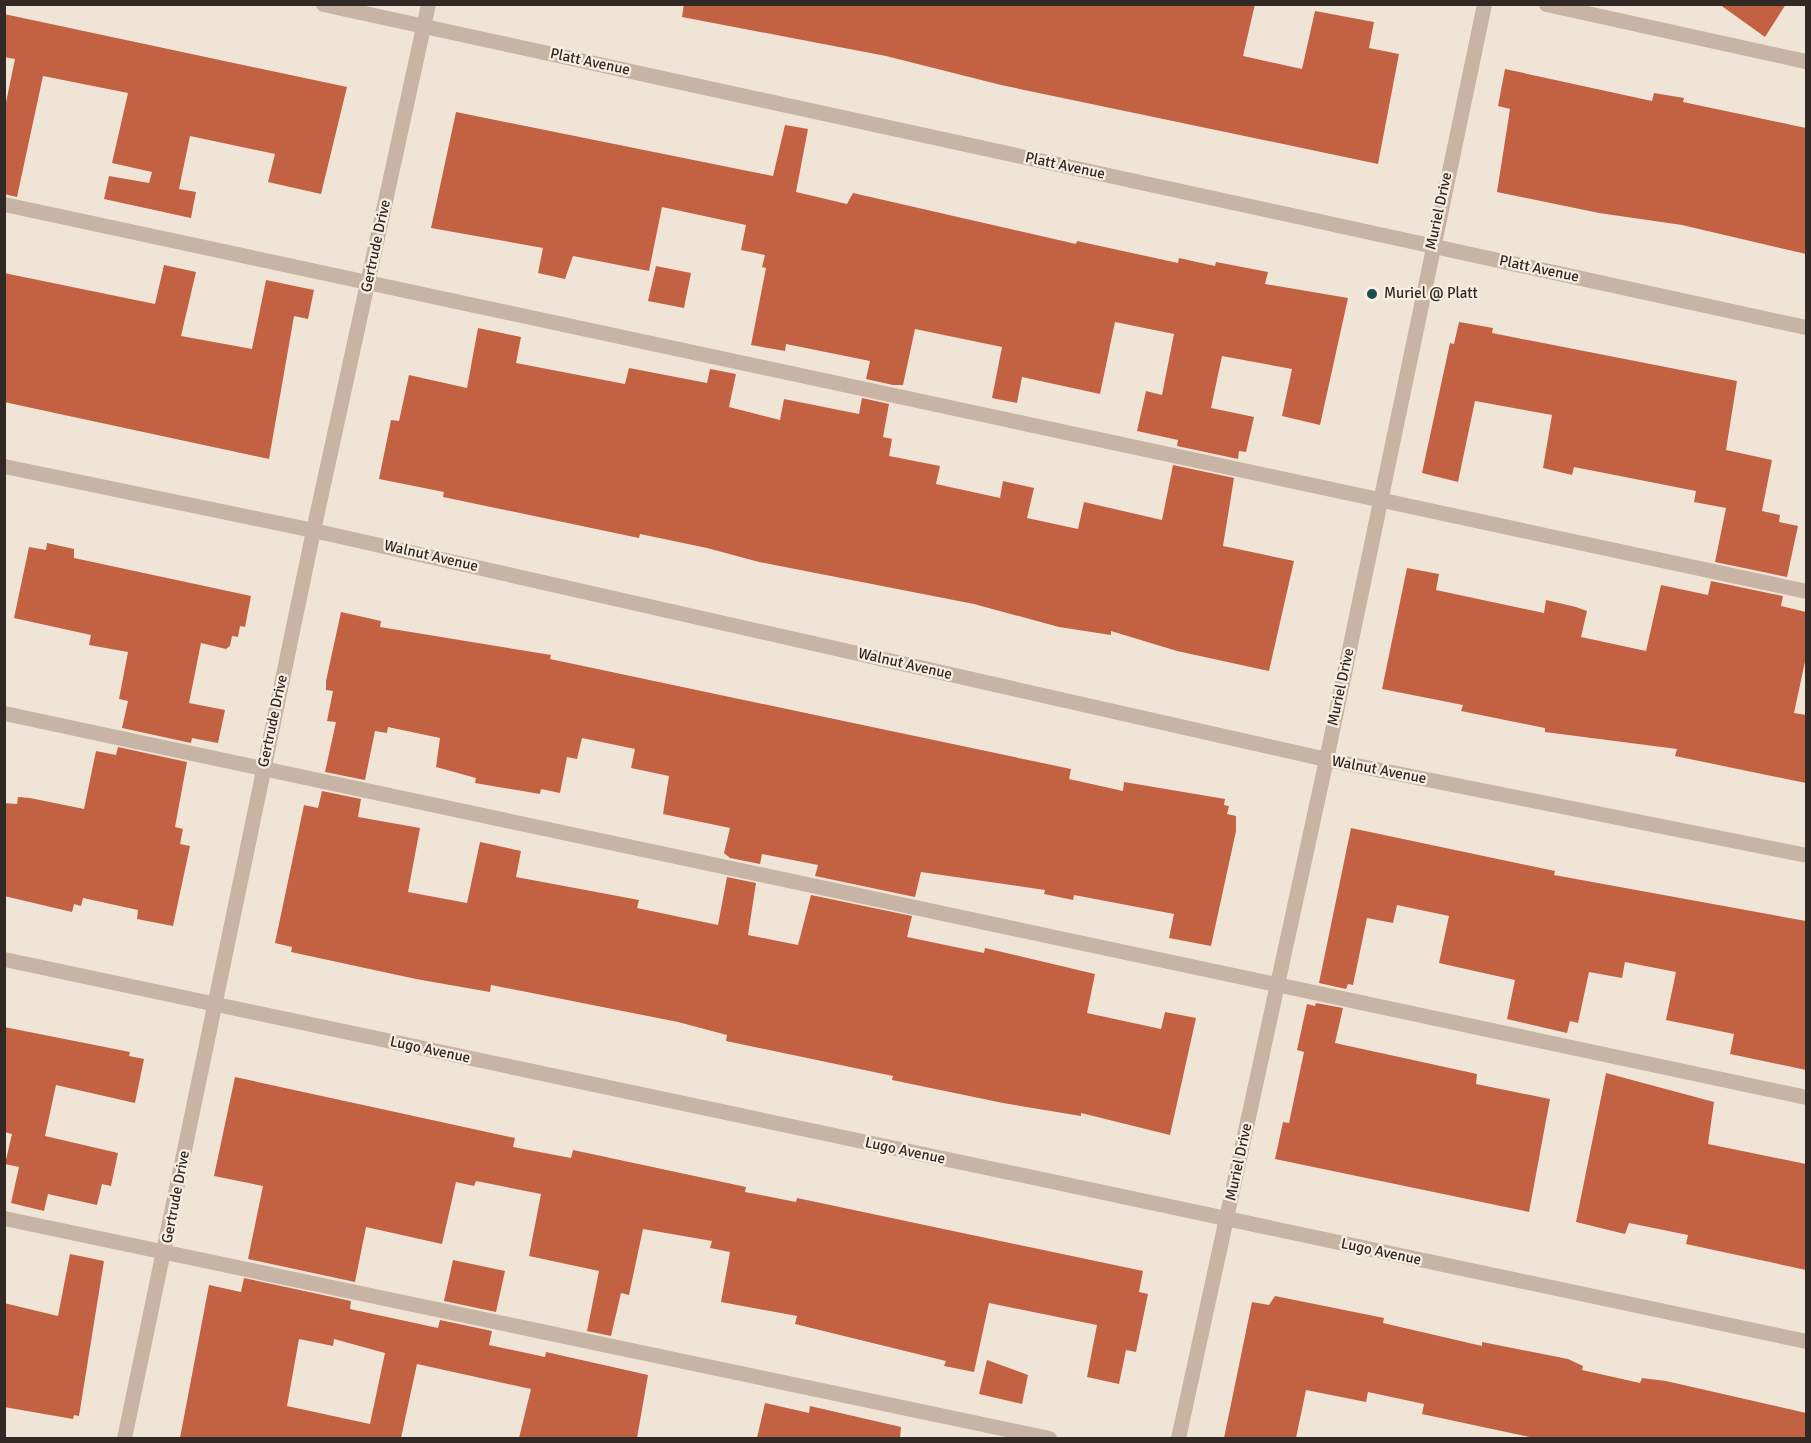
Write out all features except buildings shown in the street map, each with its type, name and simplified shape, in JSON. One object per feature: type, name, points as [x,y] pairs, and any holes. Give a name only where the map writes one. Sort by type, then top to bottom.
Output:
[{"type":"street","name":"Platt Avenue","points":[[323,4],[1806,327]]},
{"type":"street","name":"Gertrude Drive","points":[[124,1438],[165,1252],[213,1004],[313,530],[428,4]]},
{"type":"street","name":"Muriel Drive","points":[[1179,1438],[1381,501],[1432,246],[1484,4]]},
{"type":"street","points":[[1546,4],[1806,61]]},
{"type":"street","points":[[4,204],[1806,591]]},
{"type":"street","name":"Walnut Avenue","points":[[4,466],[313,530],[1326,759],[1806,855]]},
{"type":"street","points":[[4,713],[1806,1096]]},
{"type":"street","name":"Lugo Avenue","points":[[4,959],[1226,1220],[1806,1341]]},
{"type":"street","points":[[4,1218],[1049,1438]]},
{"type":"place","name":"Muriel @ Platt","points":[[1372,294]]}]
